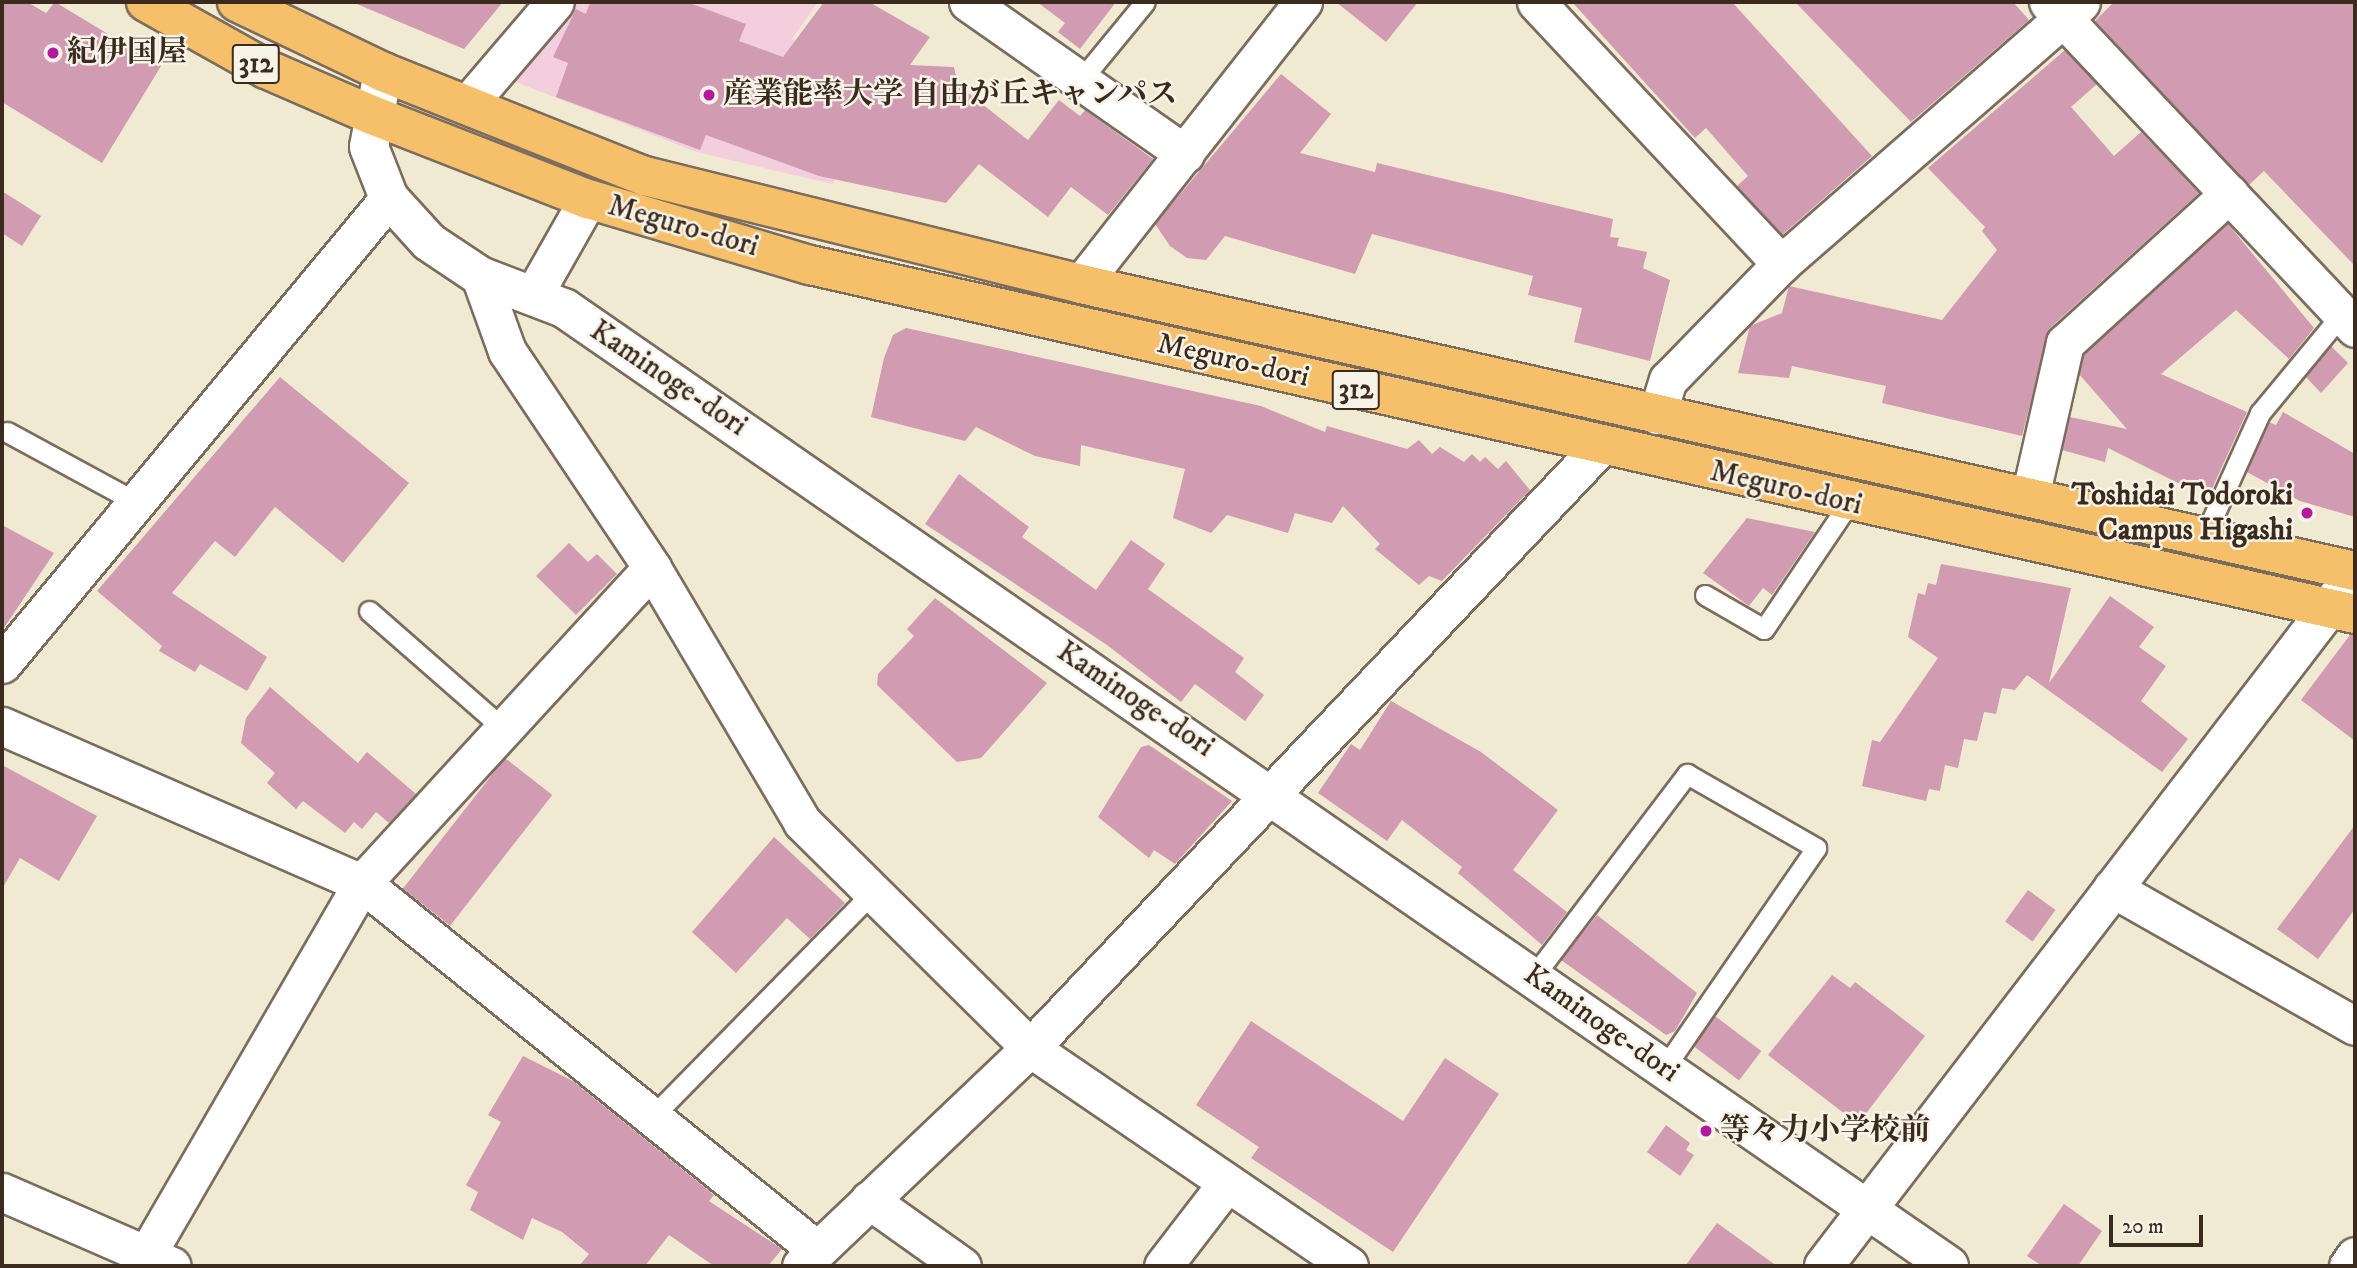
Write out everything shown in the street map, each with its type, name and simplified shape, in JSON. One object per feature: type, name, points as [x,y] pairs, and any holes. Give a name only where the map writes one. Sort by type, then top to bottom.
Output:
[{"type":"main road","name":"Meguro-dori","points":[[146,2],[266,69],[372,115],[588,199],[810,265],[1600,447],[2340,612]]},
{"type":"main road","name":"Meguro-dori","points":[[237,2],[383,72],[645,176],[1081,284],[1657,415],[2206,535],[2355,573]]},
{"type":"street","points":[[467,105],[555,2]]},
{"type":"street","points":[[968,2],[1185,154]]},
{"type":"street","points":[[1081,284],[1303,2]]},
{"type":"street","points":[[1536,2],[1781,264]]},
{"type":"street","points":[[1657,415],[1668,380],[1781,264],[2064,7],[2229,194],[2349,321]]},
{"type":"street","name":"Kaminoge-dori","points":[[383,72],[372,115],[369,147],[389,198],[429,242],[480,276],[534,294],[564,308],[1271,793],[1949,1266]]},
{"type":"street","points":[[2030,497],[2065,343],[2229,194]]},
{"type":"street","points":[[2,664],[389,198]]},
{"type":"street","points":[[534,294],[588,199]]},
{"type":"street","points":[[480,276],[507,351],[652,568],[802,822],[1030,1048],[1349,1266]]},
{"type":"street","points":[[2,726],[362,883],[652,1118],[809,1258],[1030,1048],[1600,447]]},
{"type":"street","points":[[2,1192],[153,1263],[362,883],[652,568]]},
{"type":"street","points":[[1824,1266],[2112,888],[2340,612],[2355,573]]},
{"type":"street","points":[[2112,888],[2355,1026]]},
{"type":"street","points":[[1163,1266],[1227,1183]]},
{"type":"street","points":[[869,1200],[962,1266]]},
{"type":"street","points":[[2348,1266],[2355,1256]]},
{"type":"lane","points":[[1080,81],[1145,2]]},
{"type":"lane","points":[[2206,535],[2260,413],[2349,321]]},
{"type":"lane","points":[[7,432],[136,502]]},
{"type":"lane","points":[[1704,595],[1764,629],[1849,503]]},
{"type":"lane","points":[[369,611],[504,729]]},
{"type":"lane","points":[[1533,977],[1687,774],[1816,848],[1664,1068]]},
{"type":"lane","points":[[652,1118],[873,892]]},
{"type":"shaded area","name":"産業能率大学 自由が丘キャンパス","points":[[574,2],[818,2],[792,39],[889,108],[832,184],[697,152],[513,81],[512,74]]},
{"type":"building","points":[[2,2],[27,2],[46,13],[55,2],[161,66],[102,163],[2,102]]},
{"type":"building","points":[[352,2],[503,2],[464,49]]},
{"type":"building","points":[[590,2],[687,2],[746,24],[739,41],[783,57],[824,2],[869,2],[930,37],[910,65],[954,67],[958,85],[1028,140],[1059,100],[1080,116],[1085,110],[1153,159],[1108,215],[1071,187],[1048,217],[979,164],[946,203],[819,176],[706,135],[700,150],[556,97],[568,63],[553,57],[576,9],[586,14]]},
{"type":"building","points":[[1037,2],[1116,2],[1080,49],[1058,32],[1065,23]]},
{"type":"building","points":[[1336,2],[1418,2],[1386,42]]},
{"type":"building","points":[[1572,2],[1732,2],[1872,156],[1782,235],[1737,186],[1748,176],[1706,128],[1695,138]]},
{"type":"building","points":[[1795,2],[2013,2],[2029,20],[1911,122]]},
{"type":"building","points":[[2114,2],[2355,2],[2355,266],[2264,171],[2249,185],[2095,21]]},
{"type":"building","points":[[2065,50],[2097,84],[2071,107],[2114,156],[2141,132],[2199,193],[2050,328],[2022,436],[1882,403],[1886,386],[1792,366],[1789,378],[1738,373],[1750,326],[1782,313],[1789,286],[1942,320],[1997,250],[1982,231],[1985,227],[1928,168]]},
{"type":"building","points":[[1281,74],[1331,114],[1300,153],[1375,172],[1377,163],[1613,219],[1610,237],[1619,238],[1617,246],[1647,252],[1643,268],[1670,280],[1650,361],[1574,342],[1582,308],[1528,295],[1533,276],[1372,234],[1355,274],[1225,236],[1206,260],[1187,258],[1170,246],[1155,224]]},
{"type":"building","points":[[2,191],[41,216],[22,246],[2,233]]},
{"type":"building","points":[[2228,224],[2314,328],[2289,359],[2236,310],[2161,374],[2247,412],[2211,491],[2189,481],[2186,487],[2108,448],[2105,462],[2062,450],[2070,417],[2127,429],[2079,374],[2084,354]]},
{"type":"building","points":[[906,328],[1261,406],[1325,432],[1327,426],[1407,449],[1419,440],[1432,454],[1440,447],[1464,462],[1472,454],[1480,462],[1485,457],[1498,469],[1506,461],[1530,490],[1442,581],[1429,576],[1419,585],[1375,549],[1380,544],[1343,506],[1332,523],[1295,513],[1288,533],[1227,515],[1211,533],[1173,518],[1185,469],[1081,445],[1080,466],[1035,456],[976,427],[965,441],[871,417],[884,358],[893,335]]},
{"type":"building","points":[[2331,346],[2348,363],[2321,393],[2306,377]]},
{"type":"building","points":[[280,377],[409,483],[343,563],[275,507],[235,557],[215,541],[172,593],[267,657],[247,691],[200,664],[195,672],[159,651],[162,646],[97,591]]},
{"type":"building","points":[[2283,412],[2355,454],[2355,517],[2300,501],[2247,472],[2269,422],[2276,425]]},
{"type":"building","points":[[959,474],[1029,527],[1022,537],[1096,590],[1131,540],[1165,564],[1148,589],[1244,658],[1235,672],[1264,695],[1245,721],[1195,684],[1181,702],[1107,645],[925,524]]},
{"type":"building","points":[[1747,518],[1815,532],[1772,595],[1763,588],[1749,606],[1703,573]]},
{"type":"building","points":[[2,525],[54,553],[2,631]]},
{"type":"building","points":[[569,543],[588,562],[597,554],[617,574],[576,615],[536,576]]},
{"type":"building","points":[[1941,564],[2071,588],[2049,683],[2110,596],[2154,627],[2139,647],[2166,666],[2141,701],[2188,739],[2162,772],[2027,675],[2015,690],[2002,688],[1996,714],[1984,712],[1977,741],[1964,739],[1958,768],[1945,765],[1940,791],[1929,789],[1926,801],[1862,786],[1872,740],[1880,742],[1938,658],[1908,637],[1918,593],[1925,595],[1928,583],[1936,585]]},
{"type":"building","points":[[935,598],[1047,683],[981,758],[957,762],[877,685],[878,674],[914,636],[907,629]]},
{"type":"building","points":[[2350,635],[2355,635],[2355,741],[2301,700]]},
{"type":"building","points":[[270,687],[358,763],[367,752],[416,794],[389,823],[376,812],[362,829],[354,822],[345,833],[303,801],[296,809],[267,783],[275,773],[241,743],[246,718]]},
{"type":"building","points":[[1391,701],[1481,752],[1558,810],[1513,870],[1567,912],[1542,945],[1458,873],[1462,867],[1402,820],[1387,841],[1318,793],[1351,744],[1360,750]]},
{"type":"building","points":[[1149,745],[1232,801],[1175,864],[1154,850],[1149,858],[1098,817],[1141,747]]},
{"type":"building","points":[[505,758],[552,795],[450,926],[403,889]]},
{"type":"building","points":[[2,765],[97,816],[59,881],[20,858],[2,889]]},
{"type":"building","points":[[2355,825],[2355,909],[2318,959],[2277,929]]},
{"type":"building","points":[[774,837],[845,903],[810,939],[787,918],[736,973],[692,932]]},
{"type":"building","points":[[2028,890],[2056,910],[2033,942],[2005,922]]},
{"type":"building","points":[[1597,915],[1697,993],[1675,1031],[1666,1035],[1561,960]]},
{"type":"building","points":[[1832,975],[1850,988],[1855,982],[1925,1036],[1858,1124],[1768,1055]]},
{"type":"building","points":[[1715,1016],[1761,1051],[1739,1080],[1693,1046]]},
{"type":"building","points":[[1251,1021],[1403,1121],[1445,1058],[1499,1094],[1393,1252],[1251,1158],[1259,1147],[1196,1105]]},
{"type":"building","points":[[523,1056],[573,1081],[714,1195],[709,1201],[782,1249],[768,1266],[714,1266],[669,1235],[645,1266],[579,1266],[589,1254],[562,1232],[532,1218],[523,1240],[470,1210],[478,1192],[466,1185],[501,1122],[488,1115]]},
{"type":"building","points":[[1666,1125],[1690,1143],[1686,1150],[1694,1155],[1680,1176],[1647,1152]]},
{"type":"building","points":[[2064,1204],[2102,1231],[2078,1266],[2042,1266],[2027,1256]]},
{"type":"building","points":[[1717,1223],[1777,1266],[1685,1266]]},
{"type":"place","name":"紀伊国屋","points":[[53,53]]},
{"type":"place","name":"産業能率大学 自由が丘キャンパス","points":[[709,95]]},
{"type":"place","name":"Toshidai Todoroki Campus Higashi","points":[[2307,513]]},
{"type":"place","name":"等々力小学校前","points":[[1706,1131]]}]
